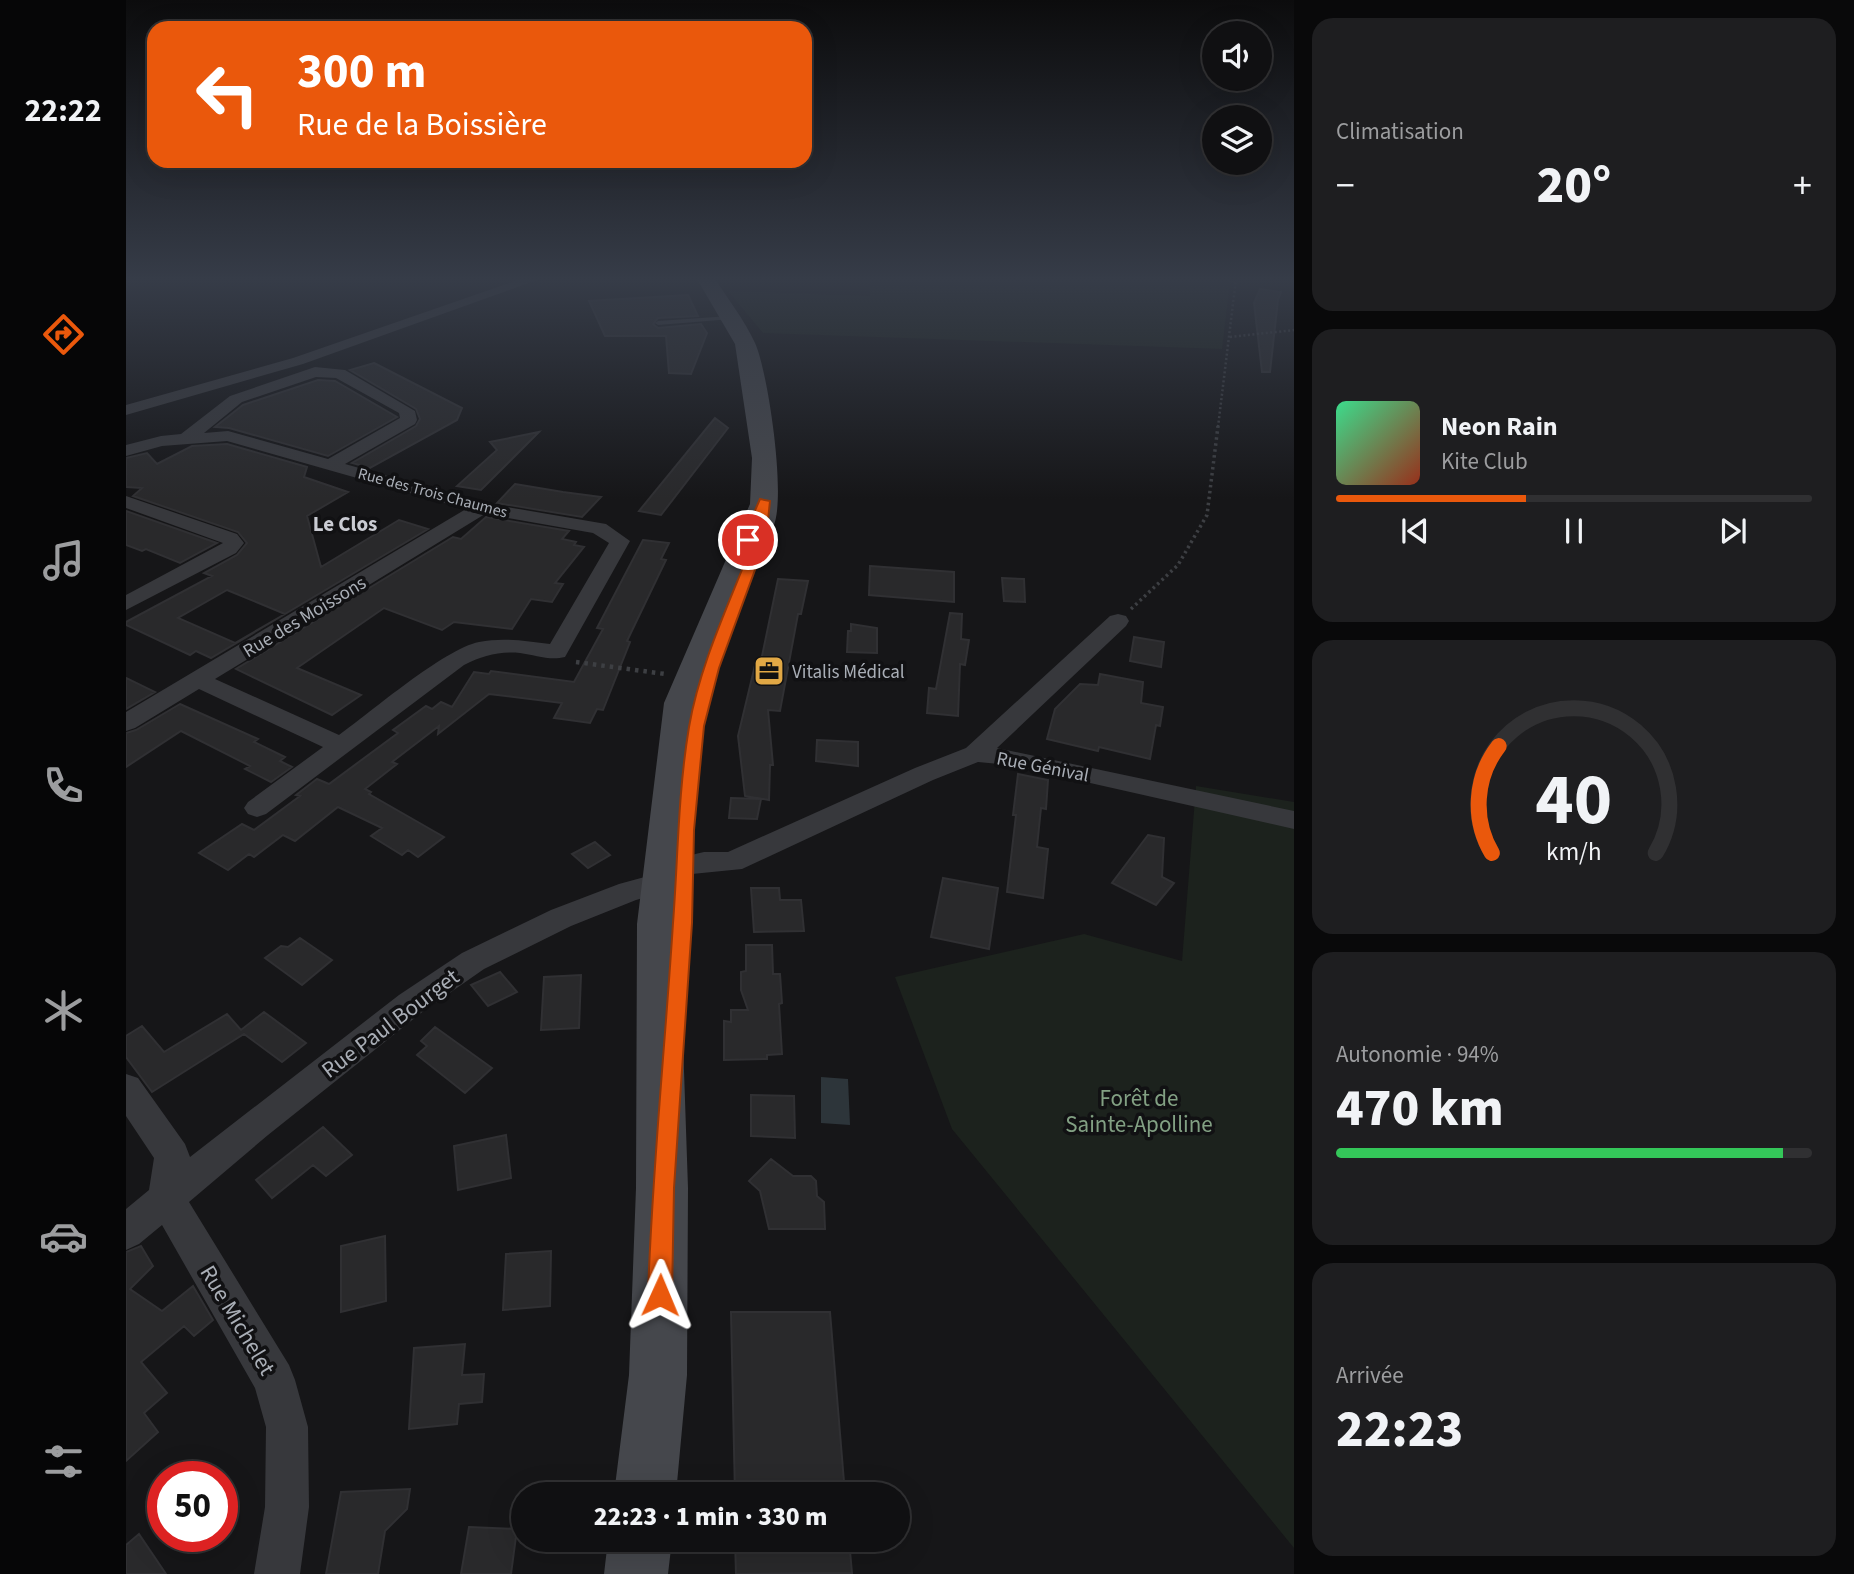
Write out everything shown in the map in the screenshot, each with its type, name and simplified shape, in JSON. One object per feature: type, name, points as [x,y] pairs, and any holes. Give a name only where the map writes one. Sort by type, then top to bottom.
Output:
[{"type":"main road","points":[[646,1482],[658,1375],[673,874],[696,726],[712,668],[760,540],[764,501],[765,458],[747,352]]},
{"type":"main road","points":[[636,1574],[639,1552]]},
{"type":"street","points":[[126,410],[322,352]]},
{"type":"street","points":[[187,438],[236,399],[315,372],[339,373],[407,411],[409,420],[330,465]]},
{"type":"street","name":"Rue des Trois Chaumes","points":[[126,452],[161,440],[228,436],[482,508],[599,528],[620,541],[557,652]]},
{"type":"street","points":[[126,502],[230,538],[234,543],[229,549],[126,604]]},
{"type":"street","name":"Rue des Moissons","points":[[126,723],[482,508]]},
{"type":"street","points":[[975,754],[1118,621]]},
{"type":"street","points":[[257,808],[456,660],[482,648],[516,646],[557,652]]},
{"type":"street","points":[[198,680],[341,746]]},
{"type":"street","name":"Rue Génival","points":[[673,874],[704,862],[732,863],[924,774],[975,754],[1010,757],[1233,812],[1294,820]]},
{"type":"street","name":"Rue Paul Bourget","points":[[126,1232],[410,1004],[473,961],[561,918],[673,874]]},
{"type":"street","points":[[126,1088],[172,1155],[166,1198]]},
{"type":"street","name":"Rue Michelet","points":[[166,1198],[275,1380],[287,1427],[287,1507],[276,1574]]},
{"type":"path","points":[[1118,621],[1178,565],[1207,515],[1228,352]]},
{"type":"path","points":[[557,652],[579,663],[667,674]]},
{"type":"green space","name":"Forêt de Sainte-Apolline","points":[[1196,786],[1294,802],[1294,1548],[952,1129],[895,977],[1084,934],[1182,961]]},
{"type":"shaded area","points":[[821,1077],[848,1079],[850,1125],[821,1123]]},
{"type":"building","points":[[667,352],[699,352],[691,374],[669,373]]},
{"type":"building","points":[[1260,352],[1272,352],[1270,372],[1262,372]]},
{"type":"building","points":[[374,363],[462,408],[457,420],[370,468],[352,463],[416,426],[420,419],[416,409],[350,370]]},
{"type":"building","points":[[318,380],[335,381],[397,417],[328,456],[229,428],[215,427],[243,405]]},
{"type":"building","points":[[715,418],[728,428],[661,515],[639,511]]},
{"type":"building","points":[[539,432],[481,490],[457,486],[497,450],[490,442]]},
{"type":"building","points":[[227,444],[307,467],[304,477],[348,492],[307,516],[321,567],[399,520],[428,529],[211,658],[196,651],[190,655],[126,625],[126,622],[212,576],[204,573],[237,555],[247,543],[238,532],[133,496],[142,488],[126,487],[126,458],[147,453],[157,464],[192,446]],"holes":[[[227,590],[285,614],[235,643],[178,618]]]},
{"type":"building","points":[[515,484],[601,497],[582,517],[497,503]]},
{"type":"building","points":[[126,511],[217,543],[180,563],[146,549],[142,551],[126,545]]},
{"type":"building","points":[[486,517],[569,531],[562,539],[584,547],[555,583],[563,584],[552,602],[531,599],[512,629],[454,622],[442,630],[384,608],[297,668],[361,695],[332,715],[236,669],[453,537],[461,539]]},
{"type":"building","points":[[643,540],[669,543],[661,559],[666,560],[627,641],[630,642],[603,710],[597,709],[590,723],[554,718],[562,703],[489,694],[438,734],[439,726],[392,762],[397,764],[365,789],[371,792],[369,794],[444,837],[418,857],[408,850],[402,855],[371,836],[382,828],[338,807],[295,841],[283,835],[254,857],[249,854],[228,870],[199,853],[242,824],[254,830],[300,796],[296,795],[317,779],[329,784],[398,733],[393,730],[426,706],[432,709],[441,702],[452,707],[474,672],[489,674],[491,671],[574,682],[603,629],[597,628]]},
{"type":"building","points":[[870,566],[954,572],[954,602],[869,595]]},
{"type":"building","points":[[1002,578],[1024,579],[1025,602],[1004,601]]},
{"type":"building","points":[[778,579],[808,581],[801,614],[798,614],[780,711],[768,710],[773,765],[770,765],[769,800],[745,796],[738,736],[756,661],[761,661]]},
{"type":"building","points":[[950,613],[962,614],[961,639],[969,640],[965,665],[960,664],[958,716],[927,713],[929,688],[936,689]]},
{"type":"building","points":[[851,624],[877,628],[877,653],[847,652]]},
{"type":"building","points":[[1134,637],[1164,642],[1161,667],[1130,661]]},
{"type":"building","points":[[1100,674],[1143,682],[1141,703],[1163,707],[1160,726],[1156,725],[1150,759],[1047,739],[1055,709],[1080,684],[1098,685]]},
{"type":"building","points":[[126,678],[155,692],[126,709]]},
{"type":"building","points":[[180,704],[258,739],[254,742],[285,757],[280,761],[292,767],[271,782],[245,769],[250,766],[181,731],[126,767],[126,733]]},
{"type":"building","points":[[817,740],[858,742],[858,766],[816,761]]},
{"type":"building","points":[[1018,774],[1048,780],[1046,809],[1041,808],[1037,847],[1048,849],[1043,898],[1007,892]]},
{"type":"building","points":[[731,798],[761,799],[757,819],[729,818]]},
{"type":"building","points":[[1148,835],[1164,838],[1162,877],[1174,883],[1156,905],[1112,883]]},
{"type":"building","points":[[595,842],[610,855],[588,868],[572,854]]},
{"type":"building","points":[[943,878],[998,888],[989,949],[931,937]]},
{"type":"building","points":[[751,888],[779,888],[780,900],[801,900],[804,931],[754,932]]},
{"type":"building","points":[[300,938],[332,960],[302,985],[265,958],[281,946],[288,947]]},
{"type":"building","points":[[746,945],[772,945],[773,974],[780,974],[782,1054],[767,1055],[767,1059],[724,1060],[724,1021],[731,1022],[731,1010],[748,1010],[741,990],[741,972],[746,971]]},
{"type":"building","points":[[500,972],[517,992],[488,1006],[471,985]]},
{"type":"building","points":[[581,975],[579,1028],[541,1030],[544,977]]},
{"type":"building","points":[[264,1012],[306,1043],[282,1062],[244,1034],[152,1092],[126,1057],[126,1036],[142,1026],[164,1052],[227,1014],[241,1030]]},
{"type":"building","points":[[435,1027],[492,1068],[465,1093],[417,1055],[427,1046],[421,1041]]},
{"type":"building","points":[[751,1095],[794,1096],[795,1138],[751,1136]]},
{"type":"building","points":[[323,1127],[352,1155],[326,1176],[313,1165],[272,1198],[256,1180]]},
{"type":"building","points":[[506,1135],[511,1178],[458,1190],[454,1146]]},
{"type":"building","points":[[771,1159],[793,1176],[811,1176],[816,1181],[817,1196],[824,1202],[825,1229],[769,1229],[760,1191],[749,1181]]},
{"type":"building","points":[[385,1236],[386,1301],[341,1312],[341,1246]]},
{"type":"building","points":[[141,1246],[153,1266],[130,1289],[162,1311],[193,1286],[213,1320],[194,1336],[184,1326],[141,1362],[167,1393],[144,1413],[158,1432],[126,1461],[126,1252]]},
{"type":"building","points":[[551,1251],[550,1306],[503,1310],[506,1254]]},
{"type":"building","points":[[731,1312],[830,1312],[844,1482],[735,1482]]},
{"type":"building","points":[[465,1344],[462,1375],[484,1374],[482,1402],[459,1404],[457,1424],[409,1429],[414,1348]]},
{"type":"building","points":[[410,1489],[407,1509],[385,1531],[378,1574],[326,1574],[341,1492]]},
{"type":"building","points":[[469,1527],[511,1529],[511,1552],[514,1552],[511,1574],[461,1574]]},
{"type":"building","points":[[139,1534],[147,1546],[147,1552],[151,1552],[166,1574],[126,1574],[126,1545]]},
{"type":"building","points":[[735,1552],[850,1552],[852,1573],[736,1574]]},
{"type":"place","name":"Vitalis Médical","points":[[769,671]]},
{"type":"district","name":"Le Clos","points":[[345,524]]},
{"type":"route","points":[[660,1295],[663,1188],[686,830],[696,726],[712,668],[760,540],[764,501],[748,540]]}]
